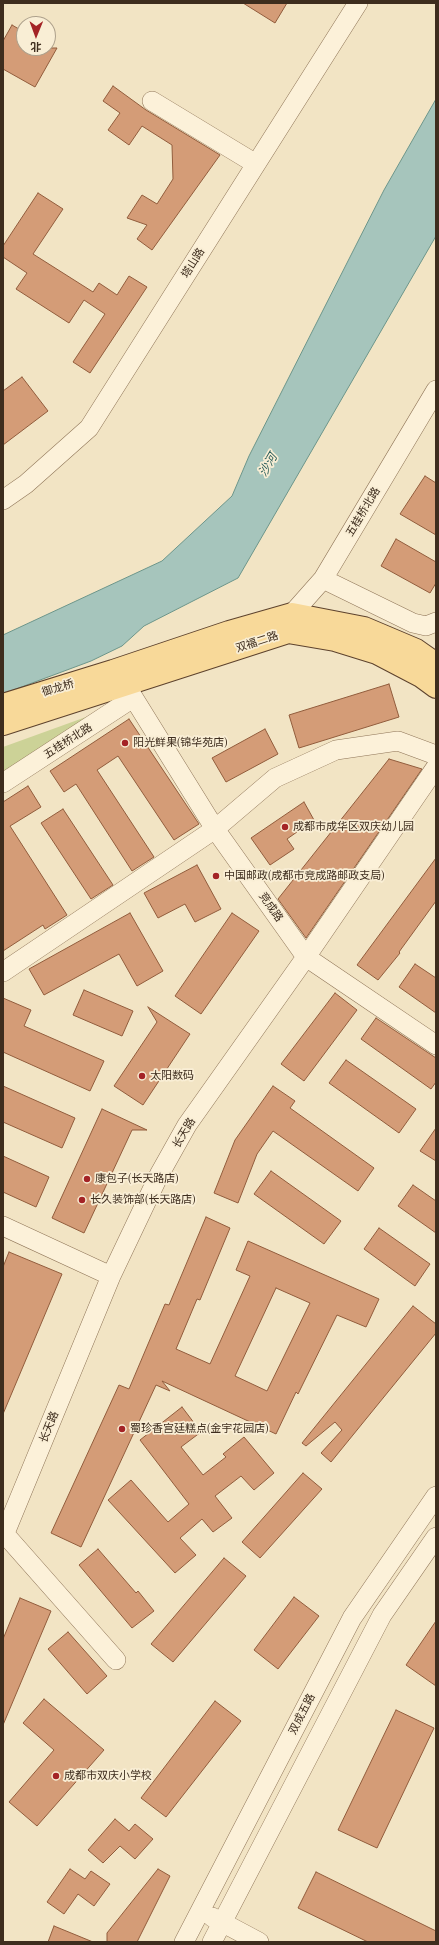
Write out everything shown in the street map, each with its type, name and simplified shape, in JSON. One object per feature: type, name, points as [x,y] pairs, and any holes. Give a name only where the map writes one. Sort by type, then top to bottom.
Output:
[{"type":"main road","name":"双福二路","points":[[74,701],[124,685],[228,632],[290,623],[364,628],[416,650],[436,664]]},
{"type":"main road","name":"双福二路","points":[[290,623],[335,640],[377,653],[421,676],[436,687]]},
{"type":"main road","name":"御龙桥","points":[[3,705],[124,685]]},
{"type":"main road","name":"御龙桥","points":[[3,724],[74,701]]},
{"type":"street","name":"塔山路","points":[[3,500],[26,484],[89,428],[358,3]]},
{"type":"street","points":[[152,101],[256,164]]},
{"type":"street","name":"五桂桥北路","points":[[290,623],[323,579],[436,390]]},
{"type":"street","points":[[323,579],[414,623],[426,626],[436,622]]},
{"type":"street","name":"五桂桥北路","points":[[3,783],[124,685]]},
{"type":"street","name":"竞成路","points":[[124,685],[215,828],[306,956],[436,1045]]},
{"type":"street","points":[[3,972],[215,828],[275,778],[336,750],[398,741],[436,755]]},
{"type":"street","name":"长天路","points":[[4,1535],[111,1276],[159,1175],[187,1125],[436,767]]},
{"type":"street","points":[[3,1226],[111,1276]]},
{"type":"street","name":"双成五路","points":[[184,1942],[352,1618],[436,1496]]},
{"type":"street","points":[[4,1535],[116,1660]]},
{"type":"street","points":[[212,1942],[382,1615],[436,1537]]},
{"type":"street","points":[[200,1911],[259,1942]]},
{"type":"green space","points":[[97,713],[3,774],[3,747]]},
{"type":"water","name":"沙河","points":[[436,99],[436,236],[238,578],[144,626],[122,646],[91,661],[8,692],[3,696],[3,635],[162,561],[232,496],[249,456],[384,190]]},
{"type":"building","points":[[243,3],[287,3],[275,23]]},
{"type":"building","points":[[12,25],[16,27],[16,56],[52,56],[35,87],[3,69],[3,41]]},
{"type":"building","points":[[113,86],[146,110],[220,155],[152,250],[137,239],[147,225],[127,218],[142,195],[157,204],[173,179],[172,145],[142,126],[129,145],[108,130],[120,113],[103,101]]},
{"type":"building","points":[[38,193],[63,209],[33,254],[93,292],[99,283],[117,295],[129,276],[147,287],[90,373],[73,362],[105,314],[84,300],[69,323],[16,289],[27,273],[3,257],[3,246]]},
{"type":"building","points":[[22,377],[48,411],[3,445],[3,391]]},
{"type":"building","points":[[425,476],[436,483],[436,535],[400,514]]},
{"type":"building","points":[[396,539],[436,562],[436,583],[430,593],[381,566]]},
{"type":"building","points":[[389,684],[399,717],[299,748],[289,715]]},
{"type":"building","points":[[129,719],[199,824],[174,840],[118,756],[97,770],[154,857],[132,871],[76,784],[64,792],[50,771]]},
{"type":"building","points":[[265,729],[278,754],[226,782],[212,758]]},
{"type":"building","points":[[389,759],[422,769],[306,938],[278,899]]},
{"type":"building","points":[[28,786],[41,807],[10,826],[67,915],[45,929],[43,925],[3,951],[3,802]]},
{"type":"building","name":"成都市成华区双庆幼儿园","points":[[304,802],[314,820],[287,839],[294,849],[270,865],[251,838]]},
{"type":"building","points":[[63,809],[113,885],[91,899],[41,823]]},
{"type":"building","points":[[436,858],[436,901],[399,952],[400,953],[378,980],[357,965]]},
{"type":"building","points":[[197,865],[221,909],[195,922],[185,904],[158,918],[144,893]]},
{"type":"building","points":[[130,913],[163,971],[137,986],[119,954],[44,995],[29,969]]},
{"type":"building","points":[[232,913],[259,931],[201,1014],[175,996]]},
{"type":"building","points":[[415,964],[436,978],[436,1013],[399,987]]},
{"type":"building","points":[[84,990],[133,1011],[122,1036],[73,1015]]},
{"type":"building","points":[[335,993],[357,1010],[304,1081],[281,1064]]},
{"type":"building","points":[[3,998],[31,1010],[24,1026],[104,1061],[90,1091],[3,1052]]},
{"type":"building","points":[[148,1007],[190,1034],[143,1105],[114,1086],[157,1022]]},
{"type":"building","points":[[376,1018],[436,1058],[436,1082],[431,1089],[361,1039]]},
{"type":"building","points":[[346,1060],[416,1109],[399,1133],[329,1083]]},
{"type":"building","points":[[3,1086],[75,1118],[62,1148],[3,1122]]},
{"type":"building","points":[[273,1086],[295,1101],[290,1108],[374,1168],[358,1191],[273,1131],[257,1154],[238,1203],[214,1193],[235,1140]]},
{"type":"building","points":[[102,1109],[147,1130],[132,1130],[84,1233],[52,1218]]},
{"type":"building","points":[[436,1128],[436,1161],[420,1151]]},
{"type":"building","points":[[3,1156],[49,1177],[36,1207],[3,1192]]},
{"type":"building","points":[[271,1171],[341,1221],[324,1244],[254,1194]]},
{"type":"building","points":[[413,1185],[436,1201],[436,1233],[398,1206]]},
{"type":"building","points":[[206,1217],[230,1228],[200,1300],[197,1299],[176,1349],[210,1364],[250,1276],[236,1270],[248,1241],[379,1299],[366,1327],[337,1315],[298,1394],[296,1392],[276,1434],[162,1381],[170,1391],[156,1385],[81,1547],[51,1533],[119,1385],[129,1389],[165,1304],[169,1305]],"holes":[[[276,1288],[310,1303],[267,1391],[235,1376]]]},
{"type":"building","points":[[379,1228],[430,1264],[415,1286],[364,1249]]},
{"type":"building","points":[[9,1252],[62,1274],[3,1414],[3,1267]]},
{"type":"building","points":[[413,1306],[436,1324],[436,1333],[331,1462],[321,1453],[342,1430],[335,1422],[306,1446],[302,1443]]},
{"type":"building","points":[[182,1407],[201,1432],[181,1447],[203,1475],[226,1457],[223,1454],[244,1437],[274,1473],[254,1490],[241,1476],[215,1496],[232,1518],[213,1532],[202,1519],[180,1538],[196,1555],[175,1573],[108,1500],[131,1480],[168,1522],[189,1504],[140,1440]]},
{"type":"building","points":[[303,1473],[322,1489],[260,1558],[242,1542]]},
{"type":"building","points":[[98,1549],[136,1593],[138,1591],[154,1611],[132,1628],[79,1565]]},
{"type":"building","points":[[224,1558],[246,1576],[173,1662],[151,1644]]},
{"type":"building","points":[[294,1597],[319,1616],[278,1669],[254,1650]]},
{"type":"building","points":[[20,1598],[51,1611],[3,1725],[3,1639]]},
{"type":"building","points":[[436,1621],[436,1686],[406,1665]]},
{"type":"building","points":[[68,1632],[107,1676],[87,1694],[48,1649]]},
{"type":"building","name":"成都市双庆小学校","points":[[44,1699],[104,1750],[37,1826],[9,1802],[54,1750],[23,1723]]},
{"type":"building","points":[[215,1701],[241,1721],[166,1817],[141,1798]]},
{"type":"building","points":[[396,1710],[434,1728],[377,1848],[338,1830]]},
{"type":"building","points":[[115,1819],[129,1831],[135,1824],[153,1839],[135,1859],[120,1846],[103,1863],[88,1850]]},
{"type":"building","points":[[70,1869],[85,1879],[91,1871],[110,1884],[94,1906],[78,1894],[64,1914],[47,1902]]},
{"type":"building","points":[[158,1869],[170,1876],[137,1942],[107,1942],[107,1933]]},
{"type":"building","points":[[316,1872],[436,1931],[436,1942],[368,1942],[298,1908]]},
{"type":"building","points":[[54,1926],[93,1942],[48,1942]]},
{"type":"place","name":"阳光鲜果(锦华苑店)","points":[[125,743]]},
{"type":"place","name":"成都市成华区双庆幼儿园","points":[[285,827]]},
{"type":"place","name":"中国邮政(成都市竞成路邮政支局)","points":[[216,876]]},
{"type":"place","name":"太阳数码","points":[[142,1076]]},
{"type":"place","name":"康包子(长天路店)","points":[[87,1179]]},
{"type":"place","name":"长久装饰部(长天路店)","points":[[82,1200]]},
{"type":"place","name":"蜀珍香宫廷糕点(金宇花园店)","points":[[122,1429]]},
{"type":"place","name":"成都市双庆小学校","points":[[56,1776]]}]
